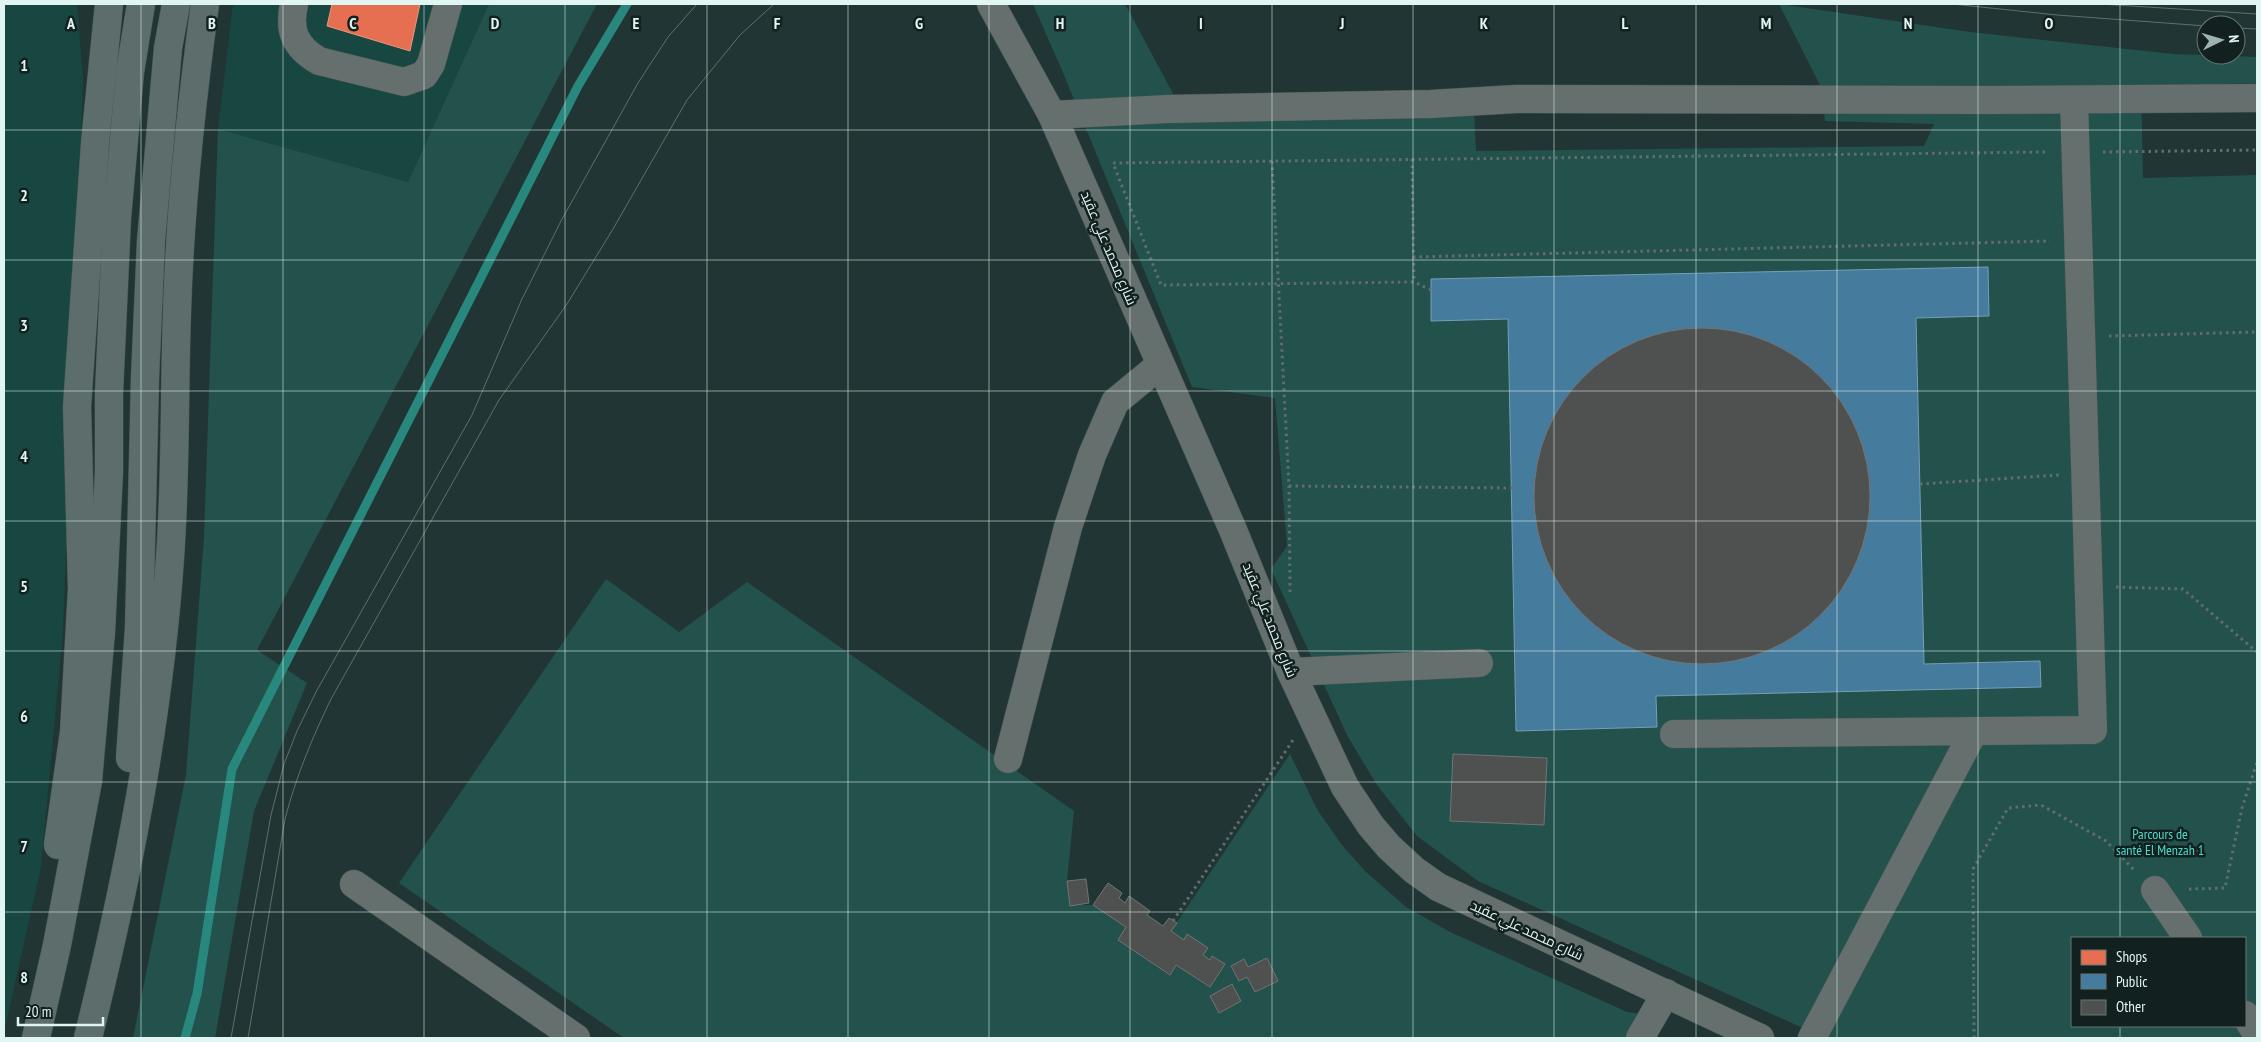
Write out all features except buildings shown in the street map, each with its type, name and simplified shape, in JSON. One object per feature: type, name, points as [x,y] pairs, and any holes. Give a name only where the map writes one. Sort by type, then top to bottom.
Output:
[{"type":"highway","points":[[38,1031],[44,953],[74,732],[82,588],[77,407],[95,143],[109,4]]},
{"type":"highway","points":[[38,1031],[57,945],[88,781],[101,632],[109,472],[109,393],[117,218],[130,72],[140,4]]},
{"type":"highway","points":[[88,1038],[126,801],[139,628],[145,378],[151,240],[168,48],[176,4]]},
{"type":"highway","points":[[88,1038],[114,932],[133,839],[158,678],[170,558],[177,310],[184,179],[206,4]]},
{"type":"street","points":[[294,4],[290,19],[292,31],[298,43],[309,55],[319,61],[404,82],[424,75],[431,64],[448,4]]},
{"type":"street","name":"شارع محمد علي عقيد","points":[[996,9],[1052,115],[1233,530],[1310,714],[1345,787],[1377,833],[1414,870],[1438,887],[1760,1038]]},
{"type":"street","points":[[1052,115],[1168,109],[1431,104],[1516,99],[2074,100],[2257,98]]},
{"type":"street","points":[[1674,734],[2093,730],[2074,100]]},
{"type":"street","points":[[1008,759],[1068,527],[1092,456],[1115,402],[1160,365]]},
{"type":"street","points":[[1291,672],[1479,663]]},
{"type":"street","points":[[1812,1038],[1974,731]]},
{"type":"street","points":[[354,884],[576,1038]]},
{"type":"street","points":[[2155,890],[2187,937]]},
{"type":"street","points":[[1640,1038],[1666,993]]},
{"type":"street","points":[[2246,1017],[2257,1034]]},
{"type":"path","points":[[1430,290],[1414,282],[1161,285],[1113,163],[2257,150]]},
{"type":"path","points":[[1412,159],[1414,282]]},
{"type":"path","points":[[1272,161],[1289,486],[1290,593]]},
{"type":"path","points":[[1414,257],[2078,241]]},
{"type":"path","points":[[2081,336],[2257,332]]},
{"type":"path","points":[[1920,484],[2084,474]]},
{"type":"path","points":[[1289,486],[1512,488]]},
{"type":"path","points":[[2088,586],[2183,589],[2257,652]]},
{"type":"path","points":[[1172,921],[1310,714]]},
{"type":"path","points":[[1974,1038],[1973,869],[2008,808],[2041,805],[2106,841],[2155,890],[2225,888],[2242,808],[2257,762]]},
{"type":"shaded area","points":[[4,4],[77,4],[83,81],[63,631],[41,867],[4,1033]]},
{"type":"shaded area","points":[[233,4],[489,4],[408,182],[218,129]]},
{"type":"green space","points":[[489,4],[597,4],[257,650],[307,683],[254,811],[215,1038],[133,1038],[186,775],[204,537],[218,129],[408,182]]},
{"type":"green space","name":"Parcours de santé El Menzah 1","points":[[1033,4],[1125,4],[1177,101],[1473,91],[1476,151],[1924,146],[1934,124],[1825,121],[1821,87],[1779,4],[1970,32],[2196,55],[2196,65],[2246,65],[2246,57],[2257,57],[2257,83],[2141,86],[2143,178],[2257,175],[2257,1038],[1825,1038],[1478,881],[1417,836],[1377,785],[1348,737],[1271,569],[1287,546],[1275,398],[1192,387]],"holes":[[[1988,268],[1989,316],[1916,318],[1924,664],[2040,661],[2041,687],[1656,696],[1656,727],[1516,731],[1508,319],[1432,321],[1431,280]]]},
{"type":"green space","points":[[606,579],[679,632],[747,582],[1074,811],[1067,881],[1070,905],[1093,905],[1126,927],[1118,940],[1169,975],[1176,965],[1209,987],[1225,964],[1213,956],[1210,960],[1203,955],[1207,948],[1187,935],[1184,940],[1171,931],[1290,754],[1318,811],[1342,845],[1365,871],[1406,907],[1450,932],[1627,1012],[1668,1017],[1656,1038],[624,1038],[399,883]],"holes":[[[1267,958],[1278,981],[1255,992],[1247,977],[1239,981],[1231,966],[1244,959],[1248,967]],[[1232,984],[1241,1001],[1219,1013],[1210,996]]]},
{"type":"waterway","points":[[185,1038],[197,994],[232,769],[578,86],[627,4]]},
{"type":"tram line","points":[[231,1038],[271,815],[284,764],[297,731],[316,692],[472,415],[522,299],[561,221],[638,83],[668,37],[697,4]]},
{"type":"tram line","points":[[248,1038],[285,819],[305,758],[331,699],[499,400],[567,304],[613,229],[687,100],[740,35],[774,4]]},
{"type":"tram line","points":[[1952,4],[2057,15],[2196,25]]},
{"type":"tram line","points":[[2100,4],[2257,14]]},
{"type":"tram line","points":[[2246,28],[2257,29]]}]
